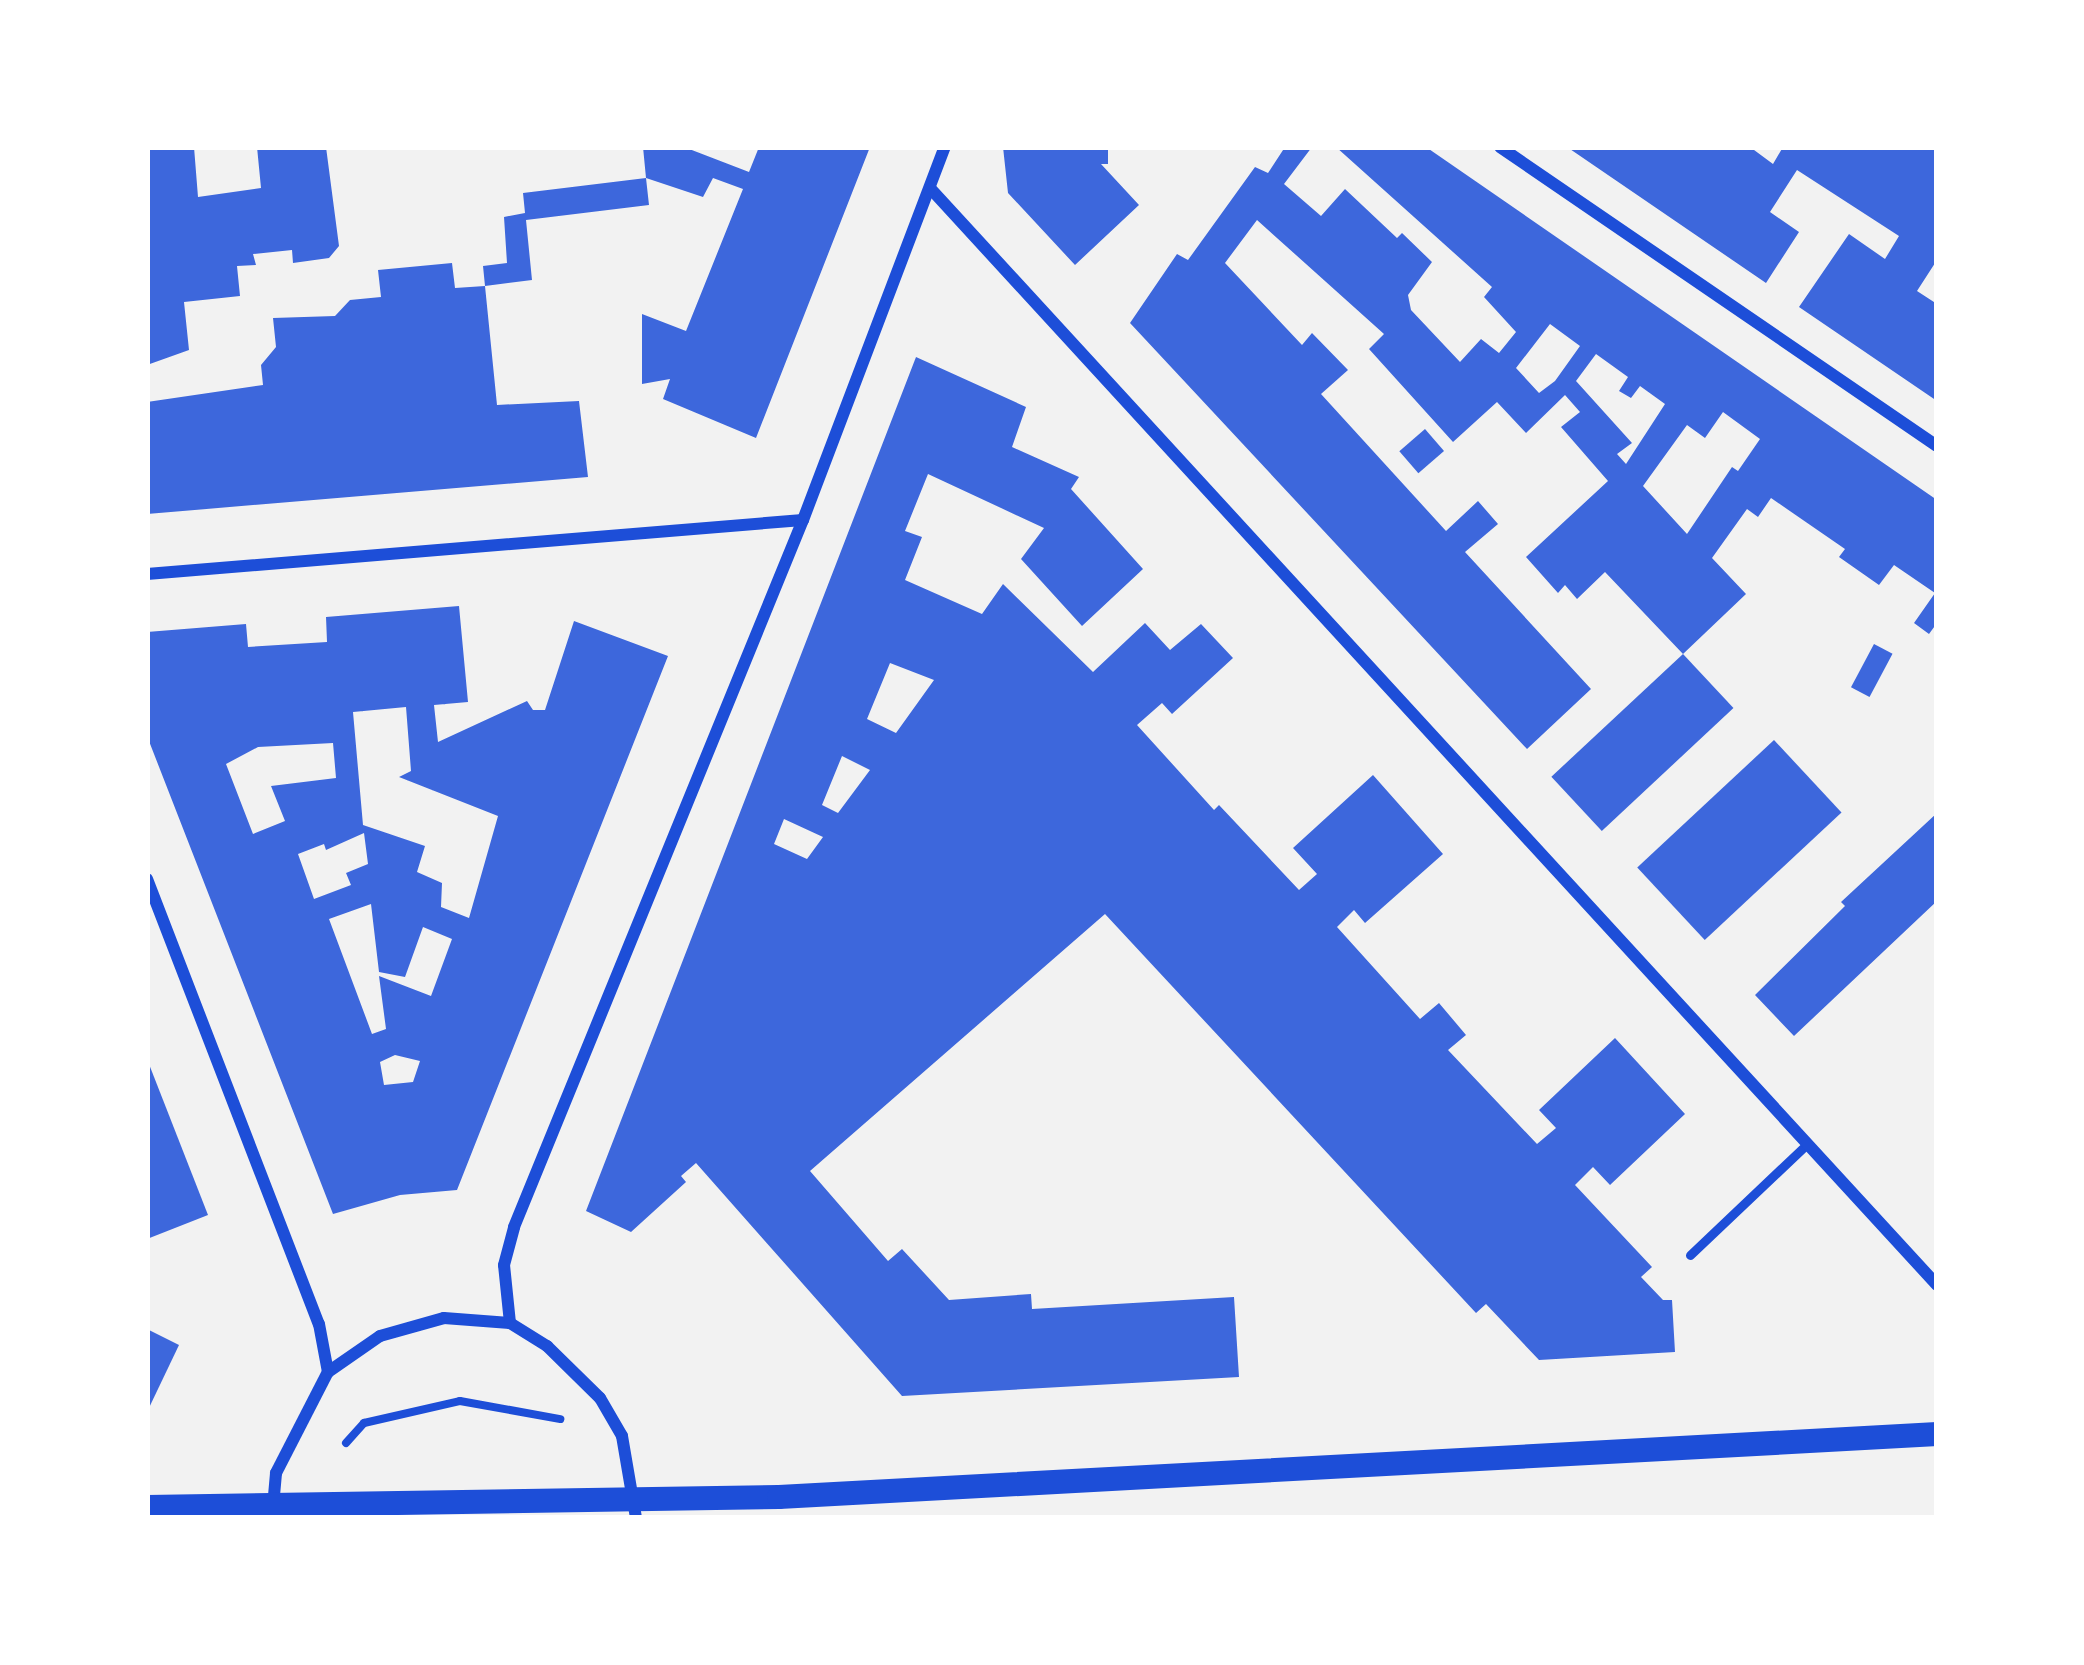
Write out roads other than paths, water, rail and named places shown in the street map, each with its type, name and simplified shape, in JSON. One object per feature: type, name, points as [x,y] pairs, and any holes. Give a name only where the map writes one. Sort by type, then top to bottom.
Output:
[{"type":"main road","points":[[159,1507],[272,1511],[635,1508],[746,1497],[1937,1434]]},
{"type":"street","points":[[510,1323],[504,1265],[514,1227],[803,520],[945,147]]},
{"type":"street","points":[[1501,147],[1937,446]]},
{"type":"street","points":[[931,188],[1937,1285]]},
{"type":"street","points":[[147,574],[803,520]]},
{"type":"street","points":[[147,879],[319,1324],[328,1372]]},
{"type":"street","points":[[272,1511],[289,1440],[328,1372],[380,1336],[444,1318],[510,1323],[547,1346],[600,1398],[622,1436],[635,1508]]},
{"type":"lane","points":[[1690,1256],[1807,1144]]}]
